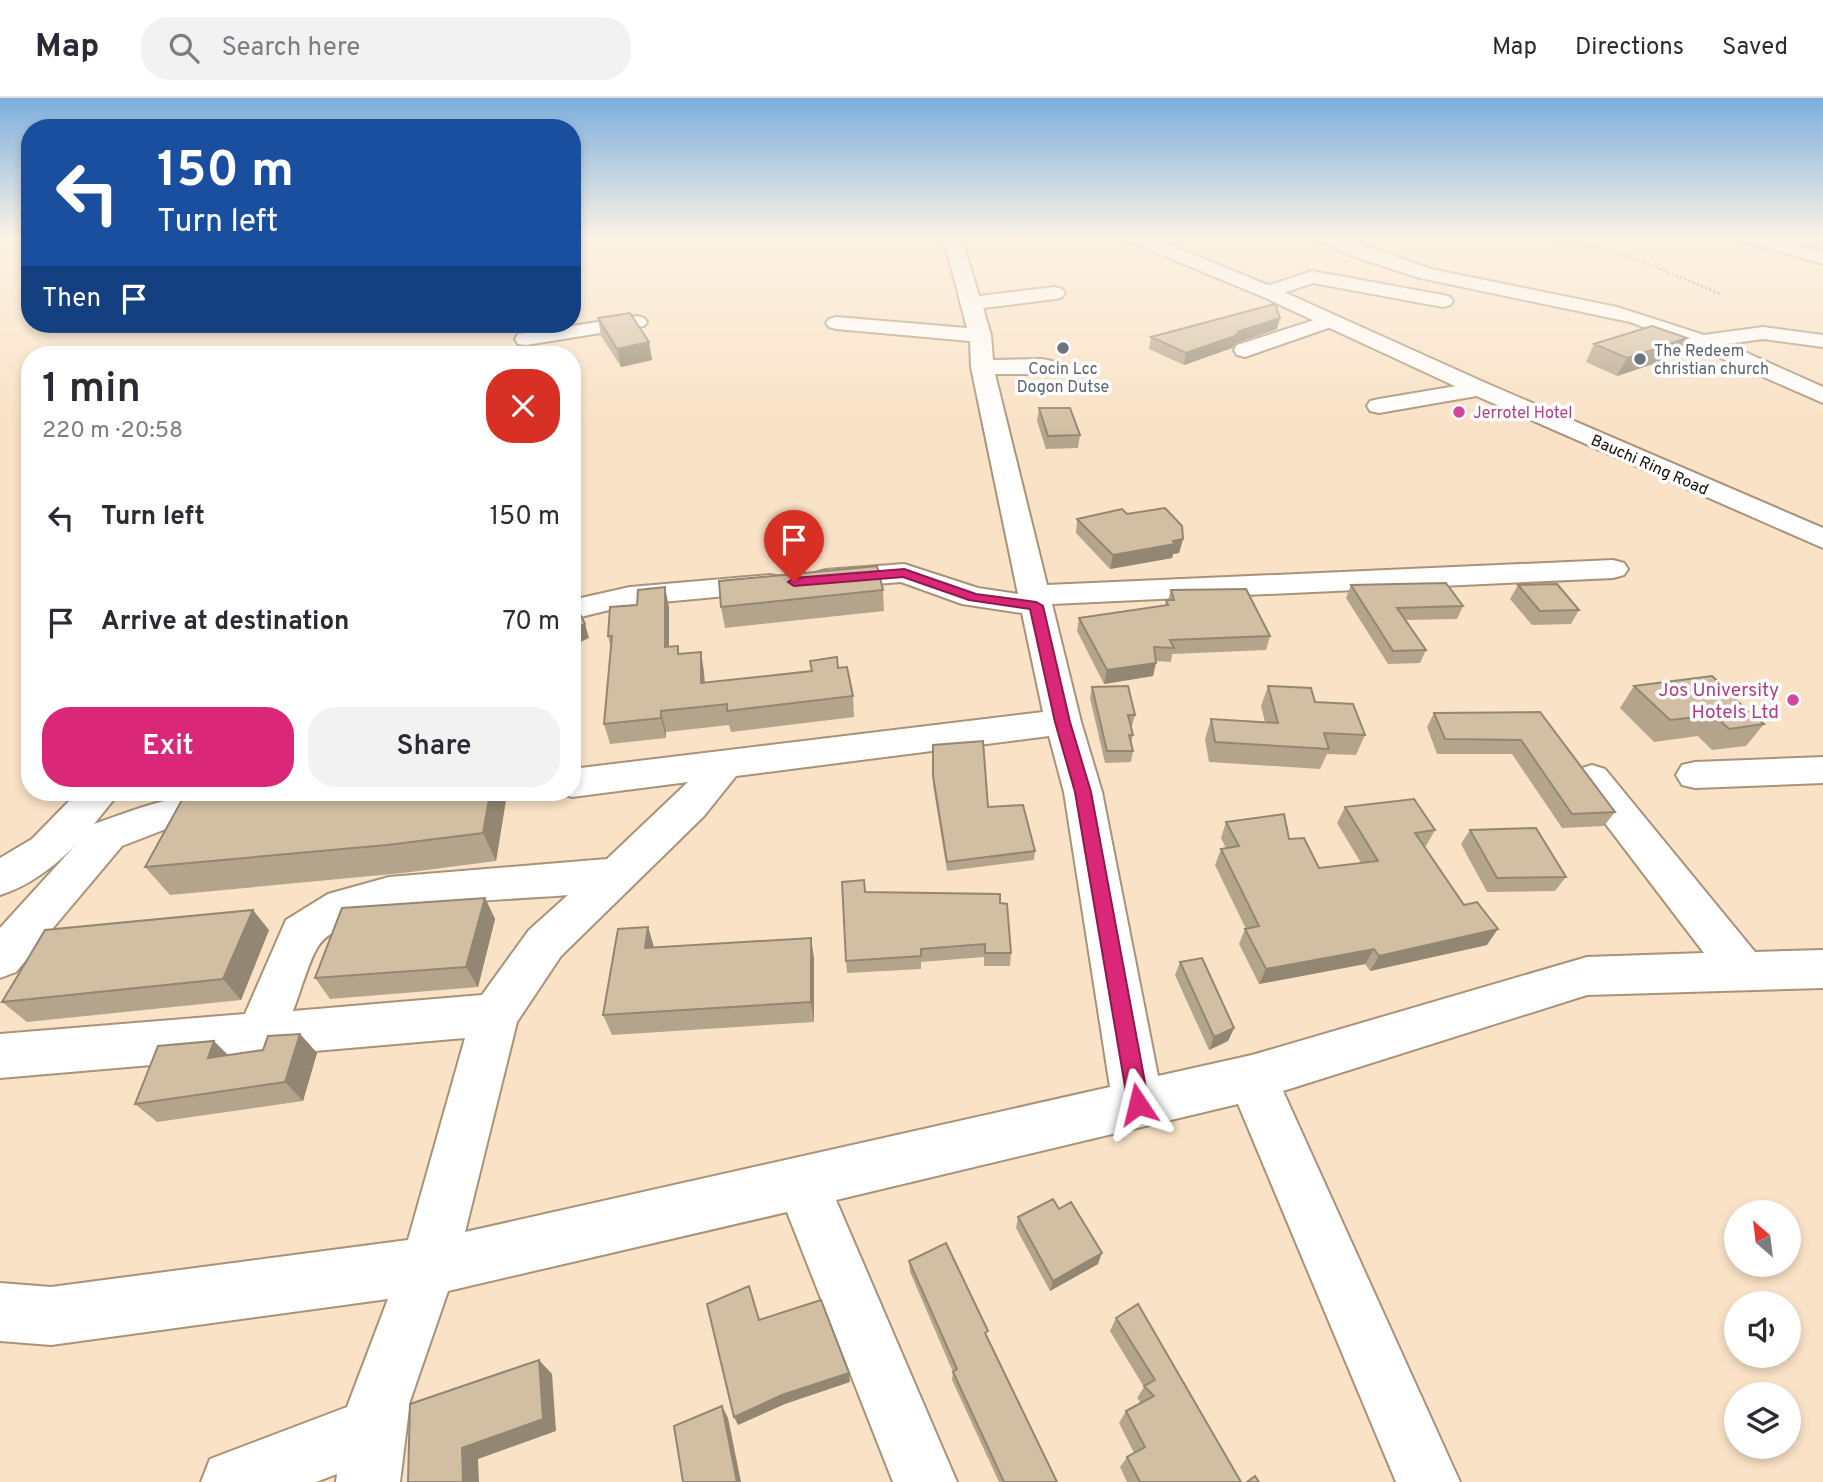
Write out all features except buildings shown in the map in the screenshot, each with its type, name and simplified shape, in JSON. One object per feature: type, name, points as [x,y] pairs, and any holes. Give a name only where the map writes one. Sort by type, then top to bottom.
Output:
[{"type":"street","points":[[992,301],[972,303],[1035,600],[1063,722],[1083,792],[1138,1104]]},
{"type":"street","name":"Bauchi Ring Road","points":[[1286,301],[1480,389],[1823,539]]},
{"type":"street","points":[[1440,301],[1459,304]]},
{"type":"street","points":[[1550,301],[1611,312],[1698,342],[1823,396]]},
{"type":"street","points":[[1245,350],[1330,321]]},
{"type":"street","points":[[581,330],[638,322]]},
{"type":"street","points":[[836,323],[1058,369]]},
{"type":"street","points":[[522,339],[563,333]]},
{"type":"street","points":[[1698,342],[1763,333],[1823,341]]},
{"type":"street","points":[[1379,406],[1480,389]]},
{"type":"street","points":[[581,608],[630,596],[904,573],[974,597],[1035,600],[1613,569]]},
{"type":"street","points":[[581,782],[1063,722]]},
{"type":"street","points":[[233,1482],[372,1455],[379,1401],[429,1266],[495,1015],[545,943],[690,806],[722,766]]},
{"type":"street","points":[[1695,775],[1823,770]]},
{"type":"street","points":[[1592,779],[1744,972]]},
{"type":"street","points":[[0,879],[46,850],[92,801]]},
{"type":"street","points":[[0,959],[108,835],[169,813],[261,808]]},
{"type":"street","points":[[260,1034],[302,933],[343,906],[389,894],[618,874]]},
{"type":"street","points":[[0,1312],[51,1316],[462,1261],[1252,1078],[1587,976],[1823,969]]},
{"type":"street","points":[[0,1056],[495,1015]]},
{"type":"street","points":[[1252,1078],[1428,1482]]},
{"type":"street","points":[[802,1182],[925,1482]]},
{"type":"place","name":"Cocin Lcc Dogon Dutse","points":[[1063,348]]},
{"type":"place","name":"The Redeem christian church","points":[[1640,359]]},
{"type":"place","name":"Jerrotel Hotel","points":[[1459,412]]},
{"type":"place","name":"Jos University Hotels Ltd","points":[[1793,700]]},
{"type":"route","points":[[794,582],[904,573],[974,597],[1036,606],[1063,722],[1083,792],[1138,1104]]}]
